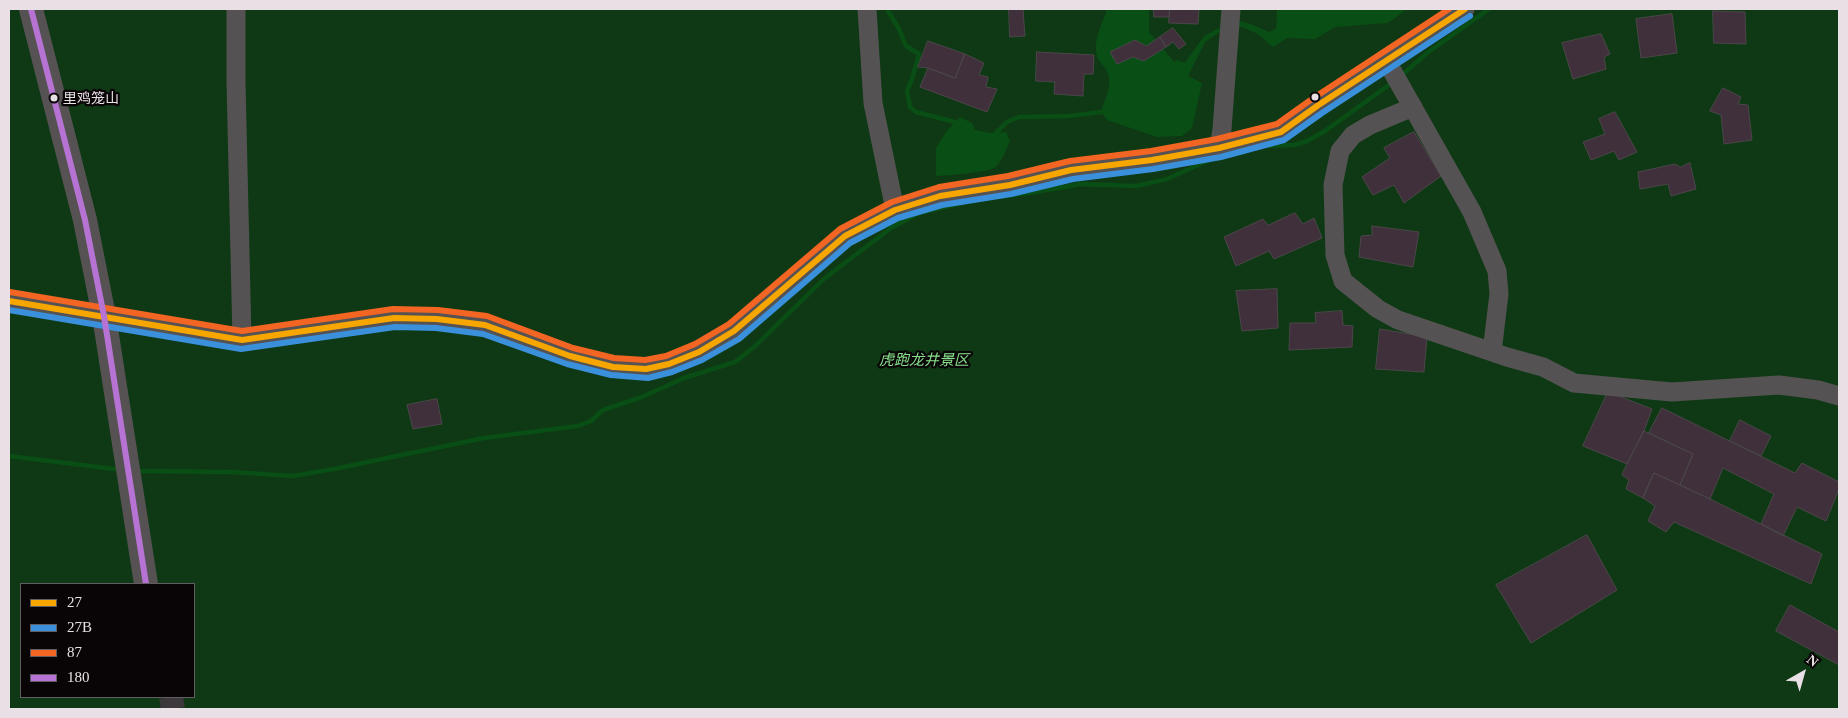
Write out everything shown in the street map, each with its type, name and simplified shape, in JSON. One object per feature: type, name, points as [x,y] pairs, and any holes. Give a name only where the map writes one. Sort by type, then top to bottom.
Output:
[{"type":"main road","points":[[32,9],[84,220],[104,316],[146,583]]},
{"type":"street","points":[[236,9],[242,340]]},
{"type":"street","points":[[867,9],[873,103],[895,210]]},
{"type":"street","points":[[1219,148],[1231,9]]},
{"type":"street","points":[[9,301],[242,340],[394,318],[437,319],[484,325],[570,356],[613,367],[646,369],[669,364],[698,352],[734,330],[845,236],[895,210],[940,196],[1010,185],[1071,170],[1152,160],[1219,148],[1280,132],[1394,72],[1465,9]]},
{"type":"street","points":[[1394,72],[1472,212],[1497,272],[1499,294],[1492,352]]},
{"type":"street","points":[[1414,108],[1370,125],[1353,135],[1340,151],[1333,185],[1335,255],[1344,281],[1378,309],[1398,320],[1543,367],[1574,382],[1672,392],[1779,385],[1818,390],[1839,396]]},
{"type":"green space","name":"虎跑龙井景区","points":[[9,9],[1839,9],[1839,709],[9,709]]},
{"type":"shaded area","points":[[1107,9],[1149,9],[1149,32],[1174,62],[1177,60],[1185,63],[1204,36],[1217,29],[1239,21],[1269,32],[1276,29],[1277,9],[1407,9],[1388,23],[1335,27],[1315,39],[1287,38],[1273,47],[1258,34],[1242,27],[1221,31],[1205,42],[1188,76],[1202,83],[1192,128],[1182,136],[1157,137],[1107,120],[1101,112],[1109,88],[1109,79],[1107,71],[1097,57],[1096,45]]},
{"type":"shaded area","points":[[960,117],[972,123],[975,130],[991,133],[1006,132],[1010,141],[1002,159],[994,168],[956,175],[936,176],[936,148],[946,132]]},
{"type":"building","points":[[1009,9],[1023,9],[1025,36],[1010,37]]},
{"type":"building","points":[[1154,9],[1170,9],[1169,17],[1154,17]]},
{"type":"building","points":[[1170,9],[1199,9],[1198,24],[1169,23]]},
{"type":"building","points":[[1713,11],[1745,12],[1746,44],[1714,43]]},
{"type":"building","points":[[1672,14],[1677,53],[1641,58],[1636,19]]},
{"type":"building","points":[[1173,28],[1186,44],[1179,49],[1173,42],[1166,47],[1160,37]]},
{"type":"building","points":[[1601,34],[1610,54],[1604,57],[1606,69],[1573,79],[1562,43]]},
{"type":"building","points":[[1160,37],[1166,47],[1144,61],[1133,57],[1117,64],[1110,52],[1135,40],[1146,46]]},
{"type":"building","points":[[928,41],[965,54],[955,78],[928,68],[918,67]]},
{"type":"building","points":[[1037,52],[1094,55],[1093,74],[1084,74],[1083,96],[1054,94],[1055,82],[1036,81]]},
{"type":"building","points":[[965,54],[984,63],[979,75],[988,77],[986,87],[997,89],[987,112],[920,87],[928,68],[955,78]]},
{"type":"building","points":[[1723,88],[1741,97],[1738,104],[1748,105],[1752,140],[1724,144],[1721,115],[1710,111]]},
{"type":"building","points":[[1615,112],[1637,152],[1619,160],[1614,151],[1591,160],[1583,142],[1605,134],[1599,119]]},
{"type":"building","points":[[1414,132],[1441,176],[1404,203],[1394,185],[1373,195],[1362,177],[1390,158],[1384,148]]},
{"type":"building","points":[[1690,163],[1696,189],[1671,196],[1668,184],[1640,189],[1638,172],[1675,164],[1680,167]]},
{"type":"building","points":[[1295,213],[1303,224],[1314,218],[1322,238],[1274,259],[1269,251],[1236,266],[1224,237],[1263,219],[1268,225]]},
{"type":"building","points":[[1372,226],[1419,232],[1413,267],[1359,257],[1361,236],[1372,235]]},
{"type":"building","points":[[1277,289],[1278,328],[1242,331],[1236,291]]},
{"type":"building","points":[[1342,311],[1343,325],[1353,326],[1352,347],[1289,350],[1290,323],[1316,323],[1315,313]]},
{"type":"building","points":[[1380,329],[1427,337],[1424,372],[1376,369]]},
{"type":"building","points":[[1608,392],[1652,409],[1644,431],[1627,464],[1583,446]]},
{"type":"building","points":[[437,399],[442,424],[413,429],[407,405]]},
{"type":"building","points":[[1662,408],[1795,473],[1802,463],[1839,482],[1839,489],[1826,521],[1797,507],[1783,536],[1761,524],[1774,494],[1723,468],[1710,499],[1680,485],[1693,454],[1649,433]]},
{"type":"building","points":[[1740,420],[1771,436],[1761,456],[1730,441]]},
{"type":"building","points":[[1644,431],[1693,454],[1680,485],[1654,473],[1643,498],[1626,489],[1629,480],[1622,475]]},
{"type":"building","points":[[1654,473],[1822,554],[1811,584],[1674,522],[1666,532],[1648,521],[1655,506],[1643,498]]},
{"type":"building","points":[[1587,535],[1617,590],[1531,643],[1496,585]]},
{"type":"building","points":[[1790,605],[1839,632],[1839,665],[1776,631]]},
{"type":"waterway","points":[[887,9],[899,29],[906,46],[919,54],[907,91],[910,107],[916,112],[955,122]]},
{"type":"waterway","points":[[1401,76],[1427,53],[1489,9]]},
{"type":"waterway","points":[[1262,146],[1294,145],[1307,141],[1325,131],[1393,82]]},
{"type":"waterway","points":[[996,133],[1007,122],[1019,117],[1069,116],[1101,112]]},
{"type":"waterway","points":[[134,471],[231,472],[293,476],[484,438],[578,426],[591,421],[603,410],[642,397],[684,378],[735,362],[754,347],[825,278],[891,228],[919,213],[976,200],[1081,184],[1136,186],[1167,179],[1218,156]]},
{"type":"waterway","points":[[9,456],[122,470]]},
{"type":"tunnel","points":[[171,698],[173,709]]},
{"type":"transit line","name":"180","points":[[31,9],[85,220],[104,316],[146,583]]},
{"type":"transit line","name":"87","points":[[10,292],[242,331],[393,309],[438,310],[487,316],[573,348],[614,358],[645,360],[666,356],[695,344],[729,324],[840,229],[892,202],[939,187],[1008,176],[1070,161],[1151,151],[1217,139],[1277,124],[1449,9]]},
{"type":"transit line","name":"27","points":[[9,301],[242,340],[394,318],[437,319],[485,325],[570,356],[613,367],[646,369],[669,364],[699,352],[734,331],[845,236],[895,210],[940,196],[1010,185],[1071,170],[1152,160],[1219,148],[1281,132],[1317,106],[1465,9]]},
{"type":"transit line","name":"27B","points":[[9,310],[241,349],[395,327],[436,328],[483,334],[567,364],[611,375],[648,378],[672,372],[702,360],[739,339],[850,243],[898,218],[942,205],[1011,194],[1073,179],[1153,169],[1221,157],[1284,140],[1470,16]]},
{"type":"place","name":"里鸡笼山","points":[[54,98]]}]
